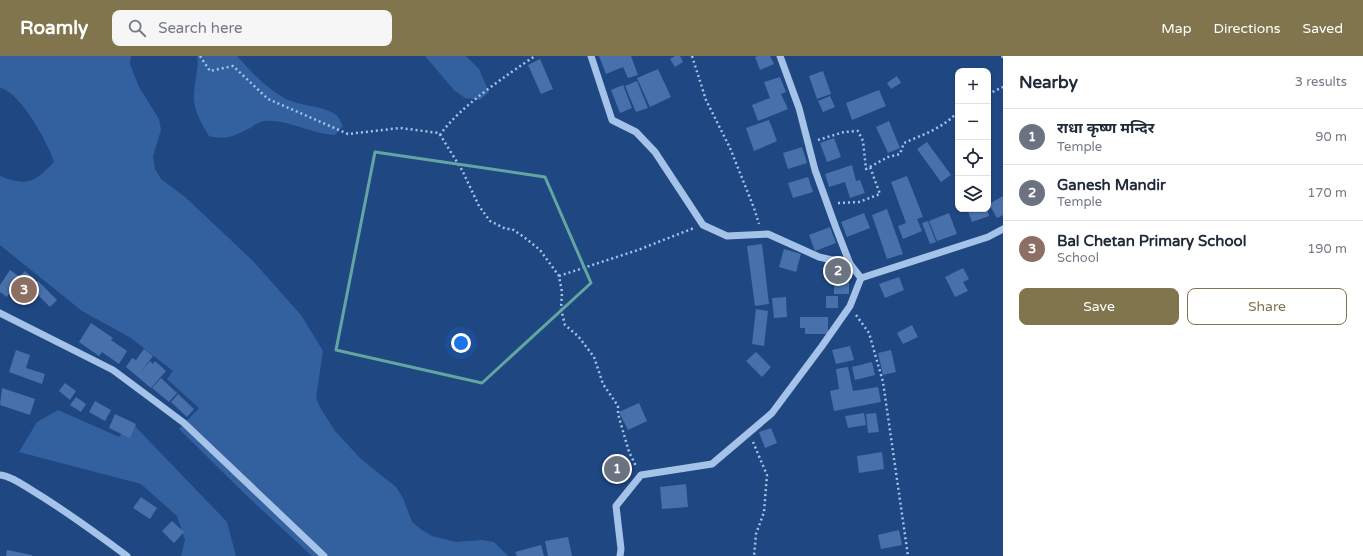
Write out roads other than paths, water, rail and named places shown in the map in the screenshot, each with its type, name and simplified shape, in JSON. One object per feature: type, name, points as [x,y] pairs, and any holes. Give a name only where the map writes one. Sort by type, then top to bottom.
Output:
[{"type":"street","points":[[591,56],[612,120],[636,132],[654,152],[703,225],[728,236],[768,234],[819,257],[850,264]]},
{"type":"street","points":[[780,56],[799,108],[808,144],[828,206],[850,264],[861,278]]},
{"type":"street","points":[[861,278],[988,237],[1003,229]]},
{"type":"street","points":[[620,556],[621,549],[616,506],[641,475],[712,464],[772,413],[850,306],[861,278]]},
{"type":"street","points":[[0,313],[113,370],[162,406],[184,423],[324,556]]},
{"type":"street","points":[[0,475],[4,475],[21,484],[69,513],[127,556]]},
{"type":"place","name":"Ganesh Mandir","points":[[838,271]]},
{"type":"place","name":"Bal Chetan Primary School","points":[[24,290]]},
{"type":"place","name":"राधा कृष्ण मन्दिर","points":[[617,469]]}]
